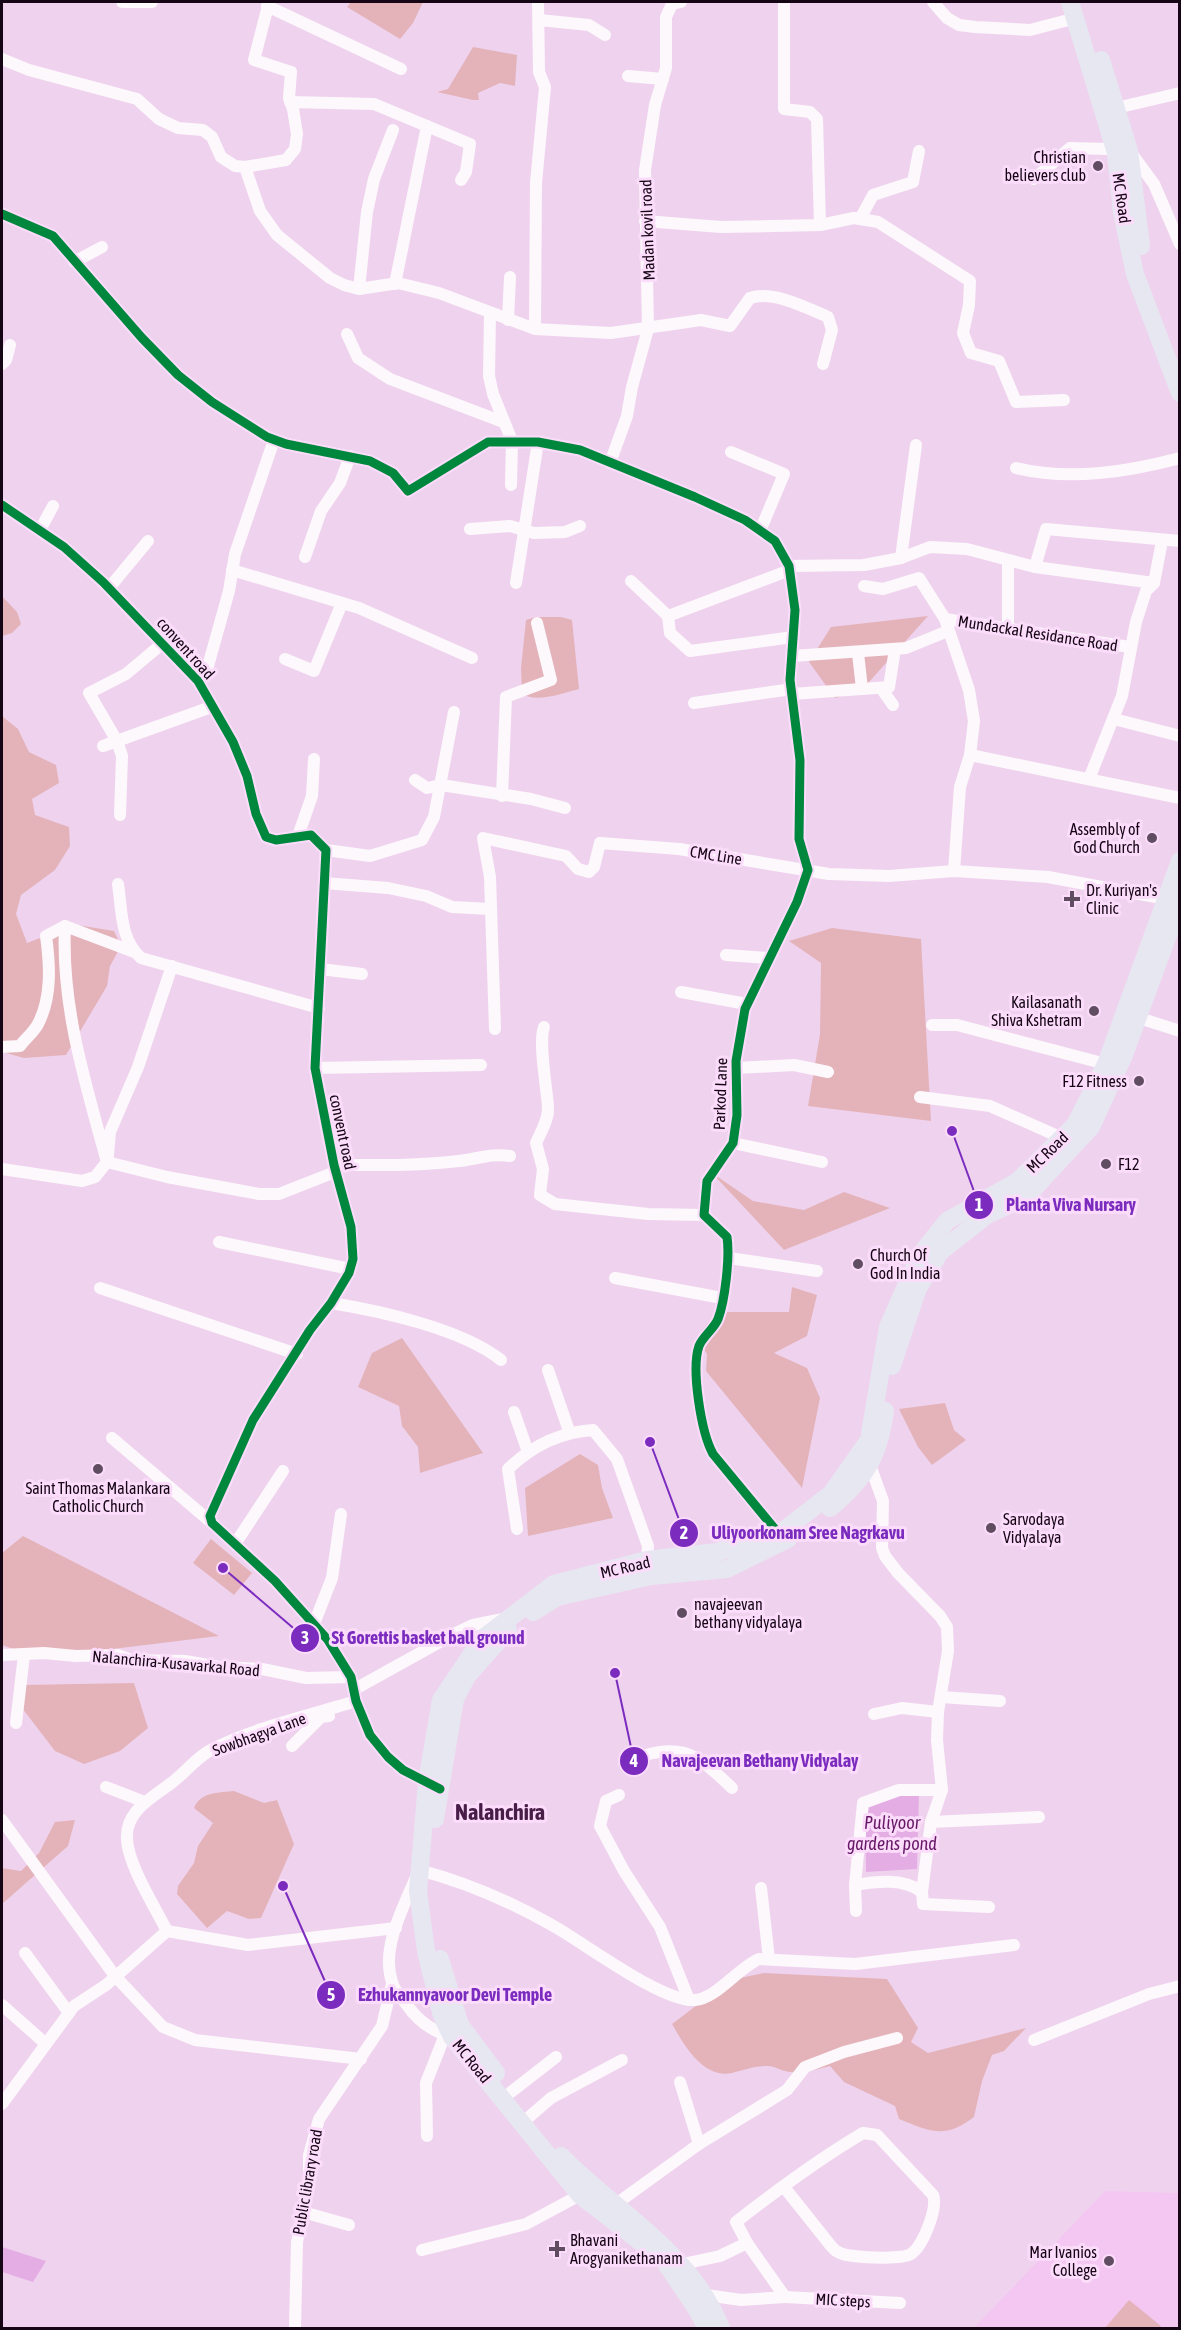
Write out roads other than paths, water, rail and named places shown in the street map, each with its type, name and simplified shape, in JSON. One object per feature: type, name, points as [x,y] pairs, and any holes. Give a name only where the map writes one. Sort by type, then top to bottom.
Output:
[{"type":"main road","name":"MC Road","points":[[1076,7],[1116,108],[1122,152],[1147,276],[1179,367]]},
{"type":"main road","name":"MC Road","points":[[1076,7],[1122,152],[1122,212],[1135,274],[1179,393]]},
{"type":"main road","name":"MC Road","points":[[434,1785],[455,1699],[467,1676],[513,1626],[557,1597],[651,1576],[727,1569],[783,1543],[844,1496],[870,1464],[881,1440],[893,1354],[918,1288],[940,1252],[987,1215],[1026,1197],[1091,1126],[1124,1055],[1175,894],[1179,861]]},
{"type":"main road","name":"MC Road","points":[[707,2328],[704,2302],[663,2259],[580,2195],[448,2036],[426,1951],[418,1891],[424,1872],[441,1700],[482,1639],[505,1619],[554,1584],[647,1560],[717,1552],[779,1534],[831,1494],[868,1440],[888,1327],[920,1256],[947,1221],[1018,1181],[1075,1125],[1106,1064],[1175,894]]},
{"type":"main road","name":"MC Road","points":[[424,1872],[433,1932],[460,2025],[562,2158],[683,2264],[721,2328]]},
{"type":"street","points":[[122,2],[152,2]]},
{"type":"street","points":[[535,329],[536,183],[545,87],[538,72],[538,2]]},
{"type":"street","name":"Madan kovil road","points":[[610,463],[627,416],[632,387],[648,329],[645,170],[649,133],[666,68],[666,17],[672,4],[681,2]]},
{"type":"street","points":[[784,2],[784,109],[810,112],[817,119],[820,225]]},
{"type":"street","points":[[933,2],[947,18],[959,25],[1030,30],[1076,7]]},
{"type":"street","points":[[2,59],[28,70],[137,99],[159,119],[178,128],[203,130],[212,136],[221,156],[235,166],[245,167],[286,160],[295,149],[297,134],[291,102],[291,72],[254,60],[268,4],[401,69]]},
{"type":"street","points":[[539,20],[589,25],[606,35]]},
{"type":"street","points":[[628,76],[663,79]]},
{"type":"street","points":[[1116,108],[1179,93]]},
{"type":"street","points":[[291,102],[374,104],[470,144],[466,172],[461,180]]},
{"type":"street","points":[[395,284],[427,126]]},
{"type":"street","points":[[359,289],[369,201],[374,179],[393,130]]},
{"type":"street","points":[[1034,179],[1070,148],[1109,149],[1122,152],[1154,184],[1179,244]]},
{"type":"street","points":[[860,219],[873,195],[913,182],[919,151]]},
{"type":"street","points":[[245,167],[260,210],[277,235],[330,278],[359,289],[395,284],[439,293],[535,329],[611,333],[701,320],[730,326],[750,298],[760,296],[777,299],[828,317],[832,330],[823,364]]},
{"type":"street","points":[[2,214],[53,236],[178,375],[212,402],[274,440],[370,461],[393,473],[408,491],[488,442],[538,442],[580,450],[745,520],[775,541],[790,568],[795,610],[792,691],[800,760],[799,839],[808,870]]},
{"type":"street","points":[[645,221],[722,227],[820,225],[860,219],[887,227],[969,281],[969,305],[963,333],[971,353],[999,361],[1016,402],[1064,400]]},
{"type":"street","points":[[74,262],[102,247]]},
{"type":"street","points":[[508,320],[510,277]]},
{"type":"street","points":[[490,314],[489,376],[503,422],[512,441],[511,485]]},
{"type":"street","points":[[347,334],[358,358],[390,379],[503,422]]},
{"type":"street","points":[[2,364],[6,360],[10,345]]},
{"type":"street","points":[[198,681],[208,666],[235,554],[274,440]]},
{"type":"street","points":[[516,583],[538,442]]},
{"type":"street","points":[[901,558],[916,446]]},
{"type":"street","points":[[731,452],[784,474],[760,531]]},
{"type":"street","points":[[305,557],[321,511],[340,483],[350,456]]},
{"type":"street","points":[[1016,468],[1041,474],[1093,474],[1152,465],[1179,458]]},
{"type":"street","name":"convent road","points":[[2,505],[64,547],[109,588],[198,681],[233,742],[247,776],[261,830],[267,837],[276,840],[311,835],[326,850],[315,1068],[334,1168],[354,1245],[350,1269],[331,1303],[310,1330],[297,1354],[253,1420],[211,1510],[212,1523]]},
{"type":"street","points":[[40,530],[53,506]]},
{"type":"street","points":[[470,529],[510,526],[524,531],[565,532],[580,526]]},
{"type":"street","points":[[1035,567],[1046,530],[1179,541]]},
{"type":"street","points":[[109,588],[148,541]]},
{"type":"street","points":[[1089,779],[1122,696],[1130,647],[1146,591],[1154,583],[1162,541]]},
{"type":"street","points":[[668,616],[790,568],[864,564],[901,558],[930,547],[967,549],[1035,567],[1154,583]]},
{"type":"street","points":[[1008,560],[1008,628]]},
{"type":"street","points":[[232,570],[342,603],[472,658]]},
{"type":"street","points":[[864,586],[883,589],[919,578],[947,625],[969,690],[974,721],[970,755],[960,787],[954,871]]},
{"type":"street","points":[[631,581],[668,616],[670,633],[690,651],[793,637]]},
{"type":"street","points":[[285,659],[314,671],[342,603]]},
{"type":"street","points":[[502,796],[506,697],[551,680],[537,623]]},
{"type":"street","points":[[792,656],[906,648],[947,625]]},
{"type":"street","name":"Mundackal Residance Road","points":[[947,625],[1008,628],[1130,647]]},
{"type":"street","points":[[120,815],[122,756],[117,741],[89,693],[126,674],[163,644]]},
{"type":"street","points":[[694,703],[792,691],[890,687],[895,649]]},
{"type":"street","points":[[858,653],[862,689]]},
{"type":"street","points":[[881,688],[893,705]]},
{"type":"street","points":[[103,746],[211,706]]},
{"type":"street","points":[[326,850],[370,856],[422,840],[434,817],[454,712]]},
{"type":"street","points":[[1114,719],[1179,736]]},
{"type":"street","points":[[970,755],[1179,798]]},
{"type":"street","points":[[298,836],[312,796],[314,759]]},
{"type":"street","points":[[415,780],[427,788],[441,785],[566,808]]},
{"type":"street","name":"CMC Line","points":[[495,1029],[490,876],[483,838],[566,856],[578,869],[589,872],[594,867],[600,843],[679,849],[808,870],[889,876],[954,871],[1048,877],[1175,894]]},
{"type":"street","name":"Parkod Lane","points":[[704,1215],[707,1181],[733,1143],[737,1115],[736,1068],[740,1027],[747,1004],[797,902],[808,870]]},
{"type":"street","points":[[324,883],[388,888],[426,896],[452,907],[490,909]]},
{"type":"street","points":[[118,884],[125,937],[134,952],[141,958],[319,1008]]},
{"type":"street","points":[[2,1047],[20,1046],[38,1025],[49,982],[50,962],[46,936],[65,926],[134,952]]},
{"type":"street","points":[[65,926],[63,971],[78,1052],[107,1162]]},
{"type":"street","points":[[726,955],[769,958]]},
{"type":"street","points":[[2,1169],[82,1181],[95,1177],[107,1162],[110,1132],[138,1067],[172,966]]},
{"type":"street","points":[[320,969],[362,974]]},
{"type":"street","points":[[681,992],[747,1004]]},
{"type":"street","points":[[1136,1017],[1179,1031]]},
{"type":"street","points":[[932,1025],[957,1025],[1106,1064]]},
{"type":"street","points":[[544,1027],[545,1091],[548,1108],[546,1123],[536,1143],[543,1169],[540,1196],[555,1204],[648,1214],[704,1215],[727,1237],[729,1258],[717,1322],[698,1349],[698,1387],[705,1440],[713,1454],[779,1534]]},
{"type":"street","points":[[315,1068],[481,1065]]},
{"type":"street","points":[[736,1068],[794,1065],[828,1072]]},
{"type":"street","points":[[920,1097],[990,1106],[1062,1138]]},
{"type":"street","points":[[733,1143],[822,1162]]},
{"type":"street","points":[[107,1162],[167,1177],[258,1194],[279,1194],[334,1168],[461,1161],[491,1154],[510,1156]]},
{"type":"street","points":[[219,1242],[350,1269]]},
{"type":"street","points":[[729,1258],[817,1271]]},
{"type":"street","points":[[615,1278],[722,1298]]},
{"type":"street","points":[[100,1288],[297,1354]]},
{"type":"street","points":[[331,1303],[370,1310],[414,1322],[484,1347],[501,1360]]},
{"type":"street","points":[[548,1370],[569,1431]]},
{"type":"street","points":[[514,1412],[528,1452]]},
{"type":"street","points":[[517,1529],[508,1469],[528,1452],[569,1431],[593,1430],[617,1459],[648,1546],[647,1560]]},
{"type":"street","points":[[112,1438],[212,1523],[275,1581],[328,1640],[355,1694],[370,1735],[388,1757],[404,1770],[434,1785]]},
{"type":"street","points":[[870,1464],[883,1501],[882,1548],[885,1556],[904,1580],[940,1616],[947,1627],[948,1651],[938,1712],[937,1740],[942,1790],[931,1822],[922,1892],[923,1904],[988,1907]]},
{"type":"street","points":[[235,1544],[283,1471]]},
{"type":"street","points":[[314,1624],[332,1578],[341,1514]]},
{"type":"street","points":[[292,1746],[321,1718],[355,1694],[456,1633],[473,1625],[505,1619]]},
{"type":"street","name":"Nalanchira-Kusavarkal Road","points":[[2,1655],[117,1655],[132,1660],[185,1661],[219,1667],[262,1669],[306,1677],[355,1694]]},
{"type":"street","points":[[16,1724],[24,1655]]},
{"type":"street","name":"Sowbhagya Lane","points":[[143,1803],[171,1784],[208,1752],[355,1694]]},
{"type":"street","points":[[941,1697],[1000,1701]]},
{"type":"street","points":[[874,1714],[902,1708],[938,1712]]},
{"type":"street","points":[[624,1762],[659,1751],[680,1752],[696,1756],[732,1788]]},
{"type":"street","points":[[106,1787],[143,1803],[129,1824],[127,1839],[136,1870],[167,1931]]},
{"type":"street","points":[[856,1911],[855,1885],[863,1803],[899,1790],[942,1790]]},
{"type":"street","points":[[619,1795],[606,1801],[600,1826],[624,1871],[660,1927],[689,2000]]},
{"type":"street","points":[[931,1822],[1039,1817]]},
{"type":"street","points":[[2,1820],[115,1977],[163,2027],[195,2040],[361,2059]]},
{"type":"street","points":[[424,1872],[482,1890],[550,1924],[644,1981],[677,1997],[689,2000],[703,1999],[746,1965],[759,1959],[855,1964],[1014,1946]]},
{"type":"street","name":"Public library road","points":[[295,2328],[297,2242],[309,2183],[309,2155],[319,2119],[382,2026],[392,1984],[389,1962],[396,1928],[424,1872]]},
{"type":"street","points":[[855,1885],[875,1881],[911,1884],[922,1892]]},
{"type":"street","points":[[761,1888],[769,1959]]},
{"type":"street","points":[[167,1931],[248,1945],[396,1928]]},
{"type":"street","points":[[2,2103],[74,2006],[115,1977],[167,1931]]},
{"type":"street","points":[[25,1953],[69,2013]]},
{"type":"street","points":[[392,1984],[415,2017],[448,2036],[426,2083],[427,2136]]},
{"type":"street","points":[[1034,2040],[1149,1994],[1179,1986]]},
{"type":"street","points":[[2,2005],[46,2044]]},
{"type":"street","points":[[616,2204],[699,2144],[787,2090],[805,2067],[844,2052],[897,2038]]},
{"type":"street","points":[[511,2092],[556,2057]]},
{"type":"street","points":[[529,2117],[551,2098],[622,2060]]},
{"type":"street","points":[[680,2082],[699,2144]]},
{"type":"street","points":[[784,2187],[831,2246],[838,2252],[849,2255],[902,2257],[911,2254],[929,2224],[934,2208],[933,2195],[878,2136],[863,2133],[784,2187],[736,2222],[747,2243],[785,2297]]},
{"type":"street","points":[[423,2250],[526,2224],[580,2195]]},
{"type":"street","points":[[303,2211],[349,2225]]},
{"type":"street","points":[[683,2264],[720,2256],[747,2243]]},
{"type":"street","name":"MIC steps","points":[[704,2302],[785,2297],[900,2303]]},
{"type":"water","name":"Puliyoor gardens pond","points":[[919,1794],[917,1869],[866,1872],[865,1797]]},
{"type":"water","points":[[2,2247],[46,2261],[33,2282],[2,2272]]},
{"type":"place","name":"Christian believers club","points":[[1098,166]]},
{"type":"place","name":"Assembly of God Church","points":[[1152,838]]},
{"type":"place","name":"Dr. Kuriyan's Clinic","points":[[1072,899]]},
{"type":"place","name":"Kailasanath Shiva Kshetram","points":[[1094,1011]]},
{"type":"place","name":"F12 Fitness","points":[[1139,1081]]},
{"type":"place","name":"Planta Viva Nursary","points":[[952,1131]]},
{"type":"place","name":"F12","points":[[1106,1164]]},
{"type":"place","name":"Church Of God In India","points":[[858,1264]]},
{"type":"place","name":"Uliyoorkonam Sree Nagrkavu","points":[[650,1442]]},
{"type":"place","name":"Saint Thomas Malankara Catholic Church","points":[[98,1469]]},
{"type":"place","name":"Sarvodaya Vidyalaya","points":[[991,1528]]},
{"type":"place","name":"St Gorettis basket ball ground","points":[[223,1568]]},
{"type":"place","name":"navajeevan bethany vidyalaya","points":[[682,1613]]},
{"type":"place","name":"Navajeevan Bethany Vidyalay","points":[[615,1673]]},
{"type":"place","name":"Ezhukannyavoor Devi Temple","points":[[283,1886]]},
{"type":"place","name":"Bhavani Arogyanikethanam","points":[[557,2249]]},
{"type":"place","name":"Mar Ivanios College","points":[[1109,2261]]},
{"type":"district","name":"Nalanchira","points":[[500,1812]]}]
